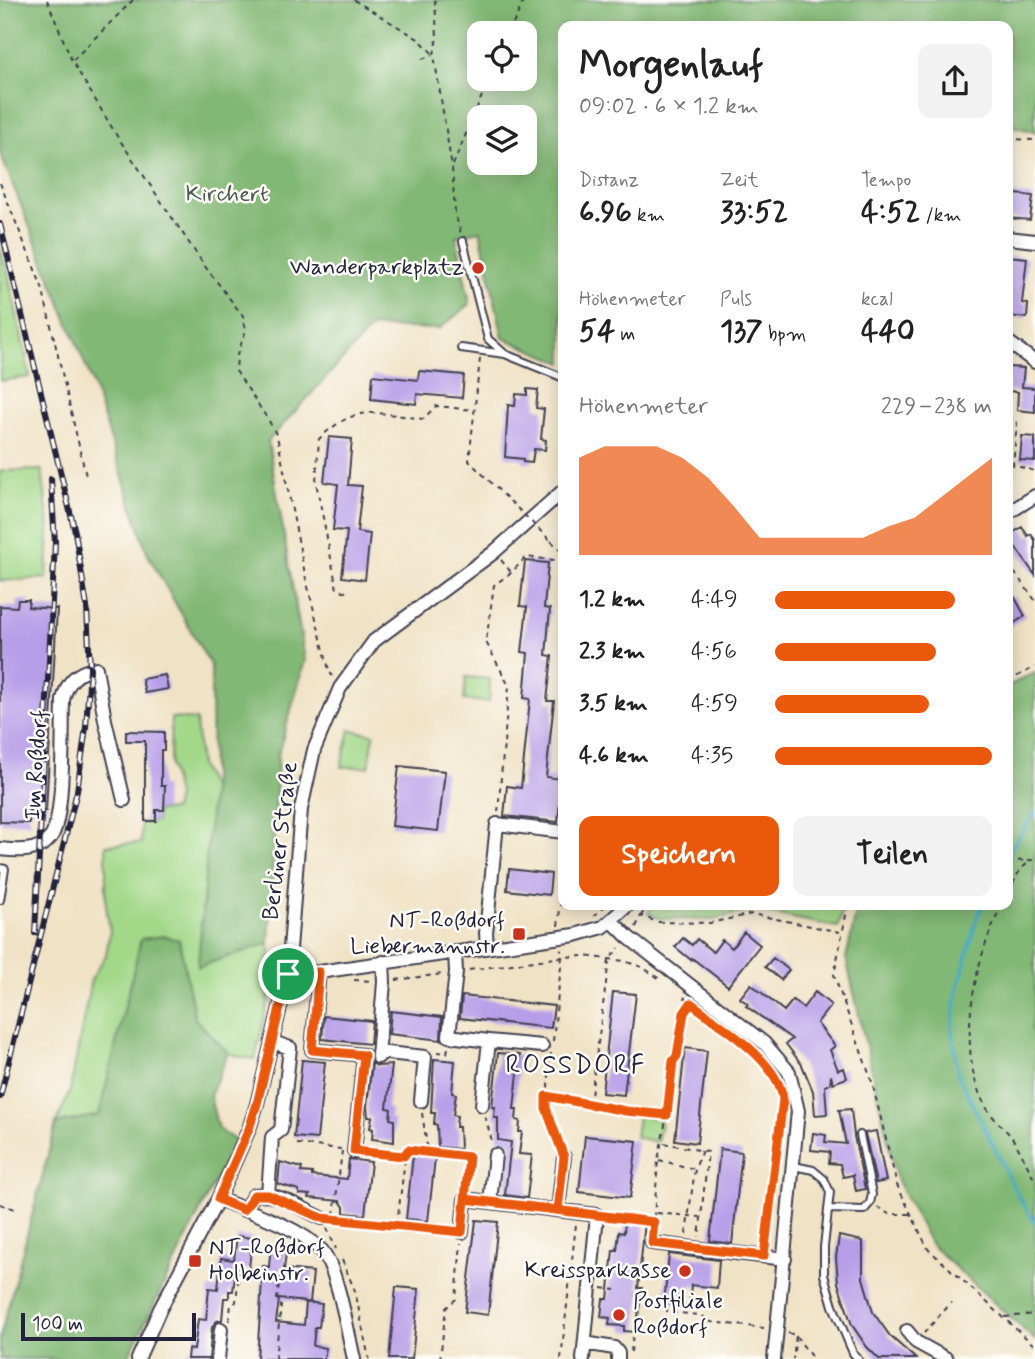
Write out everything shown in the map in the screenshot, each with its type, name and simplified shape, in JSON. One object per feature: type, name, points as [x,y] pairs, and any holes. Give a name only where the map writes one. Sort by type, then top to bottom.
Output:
[{"type":"street","points":[[1013,239],[1035,241]]},
{"type":"street","points":[[1013,346],[1035,362]]},
{"type":"street","name":"Berliner Straße","points":[[138,1359],[160,1308],[218,1199],[249,1129],[288,974],[301,808],[314,750],[340,688],[374,641],[494,551],[558,496]]},
{"type":"street","points":[[1013,510],[1035,496]]},
{"type":"street","name":"Im Roßdorf","points":[[0,849],[20,851],[39,847],[51,838],[57,823],[59,805],[63,700],[66,686],[75,676],[96,667],[124,800]]},
{"type":"street","points":[[487,947],[486,933],[497,824],[558,831]]},
{"type":"street","points":[[288,974],[319,972],[560,937],[603,927],[622,910]]},
{"type":"street","points":[[611,920],[628,937],[764,1043],[789,1072],[798,1111],[785,1259],[771,1329],[774,1359]]},
{"type":"street","points":[[455,952],[456,972],[449,1036],[542,1046]]},
{"type":"street","points":[[383,962],[378,1054],[425,1057],[421,1101]]},
{"type":"street","points":[[319,972],[312,1050],[364,1055],[347,1150]]},
{"type":"street","points":[[482,1105],[489,1041]]},
{"type":"street","points":[[268,1195],[272,1137],[281,1130],[290,1048],[272,1042]]},
{"type":"street","points":[[490,1202],[494,1151]]},
{"type":"street","points":[[558,1210],[564,1157]]},
{"type":"street","points":[[244,1210],[254,1195],[268,1195],[322,1218]]},
{"type":"street","points":[[218,1199],[291,1229],[321,1250],[331,1268],[354,1359]]},
{"type":"street","points":[[462,1232],[465,1199],[597,1215],[583,1359]]},
{"type":"street","points":[[652,1243],[785,1259]]},
{"type":"street","points":[[218,1359],[221,1329]]},
{"type":"street","points":[[907,1331],[916,1342],[947,1359]]},
{"type":"street","points":[[585,1343],[614,1348],[618,1359]]},
{"type":"lane","points":[[463,241],[488,339],[505,354]]},
{"type":"lane","points":[[461,348],[505,354],[558,376]]},
{"type":"lane","points":[[0,868],[5,869],[0,900]]},
{"type":"lane","points":[[828,1209],[864,1210],[870,1203],[872,1194],[860,1136]]},
{"type":"lane","points":[[794,1166],[813,1170],[824,1179],[830,1192],[824,1275],[832,1307],[858,1359]]},
{"type":"path","points":[[47,0],[72,61],[117,136],[204,265],[243,316],[246,330],[237,355],[236,371],[276,436],[306,579],[329,670],[340,688]]},
{"type":"path","points":[[72,61],[134,0]]},
{"type":"path","points":[[354,0],[420,40],[434,55]]},
{"type":"path","points":[[435,0],[437,37],[434,55],[452,168],[455,213],[463,241]]},
{"type":"path","points":[[514,21],[524,0]]},
{"type":"path","points":[[422,59],[434,55]]},
{"type":"path","points":[[452,168],[484,91]]},
{"type":"path","points":[[1013,139],[1035,140]]},
{"type":"path","points":[[0,183],[42,287],[86,476]]},
{"type":"path","points":[[481,351],[469,461],[558,548]]},
{"type":"path","points":[[346,592],[337,589],[316,482],[319,439],[334,425],[365,412],[423,419],[436,406],[474,410]]},
{"type":"path","points":[[1013,420],[1017,423],[1013,465],[1035,471]]},
{"type":"path","points":[[494,551],[512,573]]},
{"type":"path","points":[[497,824],[509,686],[486,642],[494,585],[512,573],[526,557],[558,560]]},
{"type":"path","points":[[1013,571],[1035,600]]},
{"type":"path","points":[[1013,678],[1035,667]]},
{"type":"path","points":[[1013,883],[1020,870],[1031,860]]},
{"type":"path","points":[[1013,861],[1035,860]]},
{"type":"path","points":[[560,910],[558,927],[562,957],[546,1108],[564,1157]]},
{"type":"path","points":[[847,910],[834,975],[872,1082],[897,1185],[928,1249],[1035,1346]]},
{"type":"path","points":[[999,910],[993,922],[973,991],[971,1066],[988,1110],[1013,1139],[1035,1181]]},
{"type":"path","points":[[590,1104],[609,960],[641,916],[658,922],[710,923],[752,914],[841,932]]},
{"type":"path","points":[[346,979],[384,982],[584,956],[624,961],[642,967],[660,979]]},
{"type":"path","points":[[684,997],[766,1064]]},
{"type":"path","points":[[652,1243],[658,1160],[663,1143],[673,1061],[677,1056],[684,1013],[691,1003]]},
{"type":"path","points":[[435,1052],[443,1053]]},
{"type":"path","points":[[546,1096],[626,1111],[667,1115]]},
{"type":"path","points":[[764,1256],[783,1099]]},
{"type":"path","points":[[482,1105],[494,1151]]},
{"type":"path","points":[[422,1116],[428,1152]]},
{"type":"path","points":[[663,1143],[708,1152],[701,1217],[691,1248]]},
{"type":"path","points":[[297,1144],[404,1156]]},
{"type":"path","points":[[347,1150],[333,1219],[462,1232],[456,1299],[446,1308],[440,1359]]},
{"type":"path","points":[[397,1226],[404,1156],[408,1150],[469,1157],[465,1199]]},
{"type":"path","points":[[691,1248],[689,1216],[695,1169],[702,1150]]},
{"type":"path","points":[[658,1160],[695,1169]]},
{"type":"path","points":[[870,1203],[889,1214],[911,1214]]},
{"type":"path","points":[[0,1204],[15,1209]]},
{"type":"path","points":[[561,1359],[577,1212]]},
{"type":"path","points":[[655,1212],[701,1217]]},
{"type":"path","points":[[597,1215],[654,1222]]},
{"type":"path","points":[[322,1218],[355,1291],[369,1359]]},
{"type":"path","points":[[221,1329],[229,1326],[231,1305],[236,1302],[239,1273],[280,1278],[277,1299],[281,1306],[275,1359]]},
{"type":"path","points":[[611,1289],[616,1290]]},
{"type":"path","points":[[916,1342],[952,1302]]},
{"type":"path","points":[[667,1307],[667,1312],[701,1315],[711,1322],[771,1329],[796,1335],[813,1359]]},
{"type":"path","points":[[1003,1317],[1035,1314]]},
{"type":"path","points":[[630,1359],[633,1332]]},
{"type":"path","points":[[793,1359],[796,1335]]},
{"type":"green space","name":"Kirchert","points":[[0,0],[1035,0],[1035,132],[1013,126],[1013,21],[558,21],[558,361],[503,338],[480,231],[456,236],[470,304],[439,329],[372,327],[268,441],[305,661],[278,755],[269,943],[198,967],[212,789],[211,666],[148,555],[91,379],[0,153]]},
{"type":"green space","points":[[0,248],[8,273],[30,377],[0,381]]},
{"type":"green space","points":[[42,470],[49,526],[47,578],[0,581],[0,471]]},
{"type":"green space","points":[[1035,672],[1035,1001],[1032,1027],[1035,1043],[1035,1340],[931,1245],[897,1181],[846,958],[857,910],[1013,910],[1013,683]]},
{"type":"green space","points":[[466,677],[490,679],[489,702],[464,700]]},
{"type":"green space","points":[[171,718],[196,720],[200,766],[212,789],[198,966],[269,943],[273,981],[255,1059],[228,1053],[195,1019],[179,940],[118,1039],[99,1115],[56,1124],[70,1091],[91,980],[106,955],[110,931],[106,906],[106,845],[141,843],[141,823],[156,822],[157,811],[174,810],[177,796],[170,765]]},
{"type":"green space","points":[[350,730],[374,734],[369,767],[341,767]]},
{"type":"green space","points":[[650,910],[753,910],[710,920],[659,918],[648,913]]},
{"type":"green space","points":[[753,910],[843,910],[838,927]]},
{"type":"green space","points":[[163,936],[179,940],[195,1019],[228,1053],[210,1096],[218,1129],[235,1140],[127,1359],[0,1359],[0,1338],[56,1124],[99,1115],[141,939]]},
{"type":"green space","points":[[638,1116],[662,1119],[657,1142],[635,1137]]},
{"type":"building","points":[[1013,194],[1033,196],[1030,220],[1013,218]]},
{"type":"building","points":[[1013,257],[1027,258],[1022,303],[1028,304],[1027,318],[1013,317]]},
{"type":"building","points":[[1013,367],[1024,368],[1022,387],[1035,388],[1035,412],[1017,410],[1018,392],[1013,392]]},
{"type":"building","points":[[419,371],[464,375],[462,398],[417,394],[416,404],[371,399],[373,375],[418,380]]},
{"type":"building","points":[[527,389],[538,390],[536,408],[544,409],[541,439],[546,440],[545,450],[534,449],[532,463],[505,457],[508,405],[515,406],[516,394],[527,395]]},
{"type":"building","points":[[1022,436],[1035,437],[1035,461],[1020,460]]},
{"type":"building","points":[[329,437],[352,439],[348,485],[362,486],[357,532],[370,534],[365,580],[342,577],[347,531],[333,530],[338,484],[324,482]]},
{"type":"building","points":[[1022,527],[1028,536],[1031,534],[1035,540],[1035,575],[1013,546],[1013,533]]},
{"type":"building","points":[[525,561],[548,563],[544,608],[550,609],[546,655],[552,656],[547,701],[554,701],[546,777],[558,778],[558,822],[504,816],[507,786],[521,788],[530,699],[524,698],[528,653],[522,652],[527,607],[520,606]]},
{"type":"building","points":[[1013,597],[1025,616],[1013,624]]},
{"type":"building","points":[[18,600],[29,600],[28,607],[57,609],[46,811],[29,810],[29,823],[0,822],[0,606],[17,607]]},
{"type":"building","points":[[165,675],[168,689],[145,693],[142,679]]},
{"type":"building","points":[[126,731],[164,732],[161,786],[165,786],[164,810],[156,810],[156,821],[145,821],[145,741],[126,741]]},
{"type":"building","points":[[399,766],[445,771],[438,831],[392,826]]},
{"type":"building","points":[[509,869],[551,874],[549,895],[507,890]]},
{"type":"building","points":[[744,932],[760,945],[728,986],[675,947],[683,938],[692,945],[697,939],[713,952],[722,940],[732,948]]},
{"type":"building","points":[[773,958],[789,970],[781,980],[765,967]]},
{"type":"building","points":[[751,984],[784,1011],[793,1000],[803,1008],[815,992],[831,1005],[817,1023],[835,1046],[830,1050],[838,1070],[844,1068],[847,1078],[833,1083],[831,1075],[830,1084],[825,1086],[827,1114],[815,1115],[813,1091],[802,1065],[786,1044],[792,1039],[746,1006],[748,1004],[740,998]]},
{"type":"building","points":[[613,992],[636,994],[624,1095],[602,1093]]},
{"type":"building","points":[[462,996],[554,1006],[551,1028],[460,1018]]},
{"type":"building","points":[[391,1011],[442,1017],[441,1040],[389,1034]]},
{"type":"building","points":[[324,1016],[372,1021],[370,1044],[322,1039]]},
{"type":"building","points":[[685,1048],[707,1051],[697,1143],[675,1140]]},
{"type":"building","points":[[498,1053],[520,1055],[514,1109],[517,1109],[516,1120],[520,1121],[519,1132],[522,1132],[519,1154],[532,1155],[527,1198],[505,1195],[511,1142],[498,1140],[498,1118],[494,1118],[495,1107],[492,1107]]},
{"type":"building","points":[[434,1059],[455,1061],[452,1093],[456,1094],[453,1115],[457,1116],[460,1149],[438,1147],[435,1113],[431,1113]]},
{"type":"building","points":[[302,1060],[325,1062],[317,1139],[294,1137]]},
{"type":"building","points":[[372,1063],[377,1066],[392,1065],[387,1108],[391,1109],[390,1119],[394,1120],[394,1142],[372,1139],[372,1117],[368,1117],[367,1106]]},
{"type":"building","points":[[851,1109],[865,1189],[856,1191],[853,1175],[843,1177],[840,1164],[829,1163],[830,1152],[811,1150],[813,1133],[826,1135],[825,1142],[846,1144],[839,1110]]},
{"type":"building","points":[[876,1131],[886,1181],[876,1183],[865,1133]]},
{"type":"building","points":[[585,1136],[637,1141],[630,1198],[579,1192]]},
{"type":"building","points":[[720,1149],[742,1152],[732,1244],[710,1241]]},
{"type":"building","points":[[413,1155],[435,1158],[428,1221],[406,1219]]},
{"type":"building","points":[[349,1159],[371,1162],[365,1215],[344,1213],[340,1201],[309,1198],[310,1195],[299,1194],[299,1190],[278,1184],[280,1162],[302,1168],[301,1172],[312,1173],[312,1176],[347,1179]]},
{"type":"building","points":[[476,1220],[498,1222],[488,1315],[465,1312]]},
{"type":"building","points":[[625,1220],[645,1222],[638,1288],[642,1288],[636,1332],[624,1331],[624,1326],[609,1325],[610,1318],[601,1317],[603,1299],[608,1299],[613,1250],[617,1250],[619,1232],[624,1233]]},
{"type":"building","points":[[237,1236],[252,1238],[249,1269],[236,1268],[233,1291],[229,1291],[229,1298],[224,1298],[222,1320],[212,1327],[209,1359],[187,1359],[188,1349],[194,1350],[198,1319],[206,1320],[209,1288],[218,1289],[221,1258],[234,1260]]},
{"type":"building","points":[[839,1236],[863,1241],[863,1278],[873,1312],[890,1336],[916,1359],[879,1359],[852,1325],[838,1283],[836,1258]]},
{"type":"building","points":[[271,1244],[287,1245],[284,1269],[313,1272],[310,1303],[322,1304],[313,1346],[326,1348],[324,1359],[257,1359],[263,1266],[269,1267]],"holes":[[[279,1299],[306,1302],[304,1325],[276,1322]]]},
{"type":"building","points":[[669,1254],[719,1260],[717,1288],[691,1285],[689,1306],[664,1303]]},
{"type":"building","points":[[396,1287],[419,1289],[412,1359],[389,1359]]},
{"type":"waterway","points":[[1013,846],[1035,812]]},
{"type":"waterway","points":[[980,910],[957,993],[952,1031],[958,1074],[1018,1196],[1035,1222]]},
{"type":"railway","points":[[0,224],[75,532],[87,607],[90,669],[86,727],[77,791],[0,1097]]},
{"type":"railway","points":[[35,933],[55,543],[51,479]]},
{"type":"place","name":"Wanderparkplatz","points":[[478,268]]},
{"type":"place","name":"NT-Roßdorf Liebermannstr.","points":[[519,934]]},
{"type":"place","name":"NT-Roßdorf Holbeinstr.","points":[[195,1261]]},
{"type":"place","name":"Kreissparkasse","points":[[685,1271]]},
{"type":"place","name":"Postfiliale Roßdorf","points":[[619,1315]]},
{"type":"district","name":"ROSSDORF","points":[[576,1066]]},
{"type":"route","points":[[288,974],[257,1104],[218,1199],[244,1210],[254,1195],[268,1195],[322,1218],[462,1232],[465,1199],[654,1222],[652,1243],[764,1256],[782,1089],[777,1077],[766,1064],[691,1003],[684,1013],[677,1056],[673,1061],[667,1115],[626,1111],[546,1096],[546,1108],[564,1157],[558,1210],[465,1199],[469,1157],[408,1150],[404,1156],[354,1151],[364,1055],[312,1050],[319,972],[288,974]]}]
